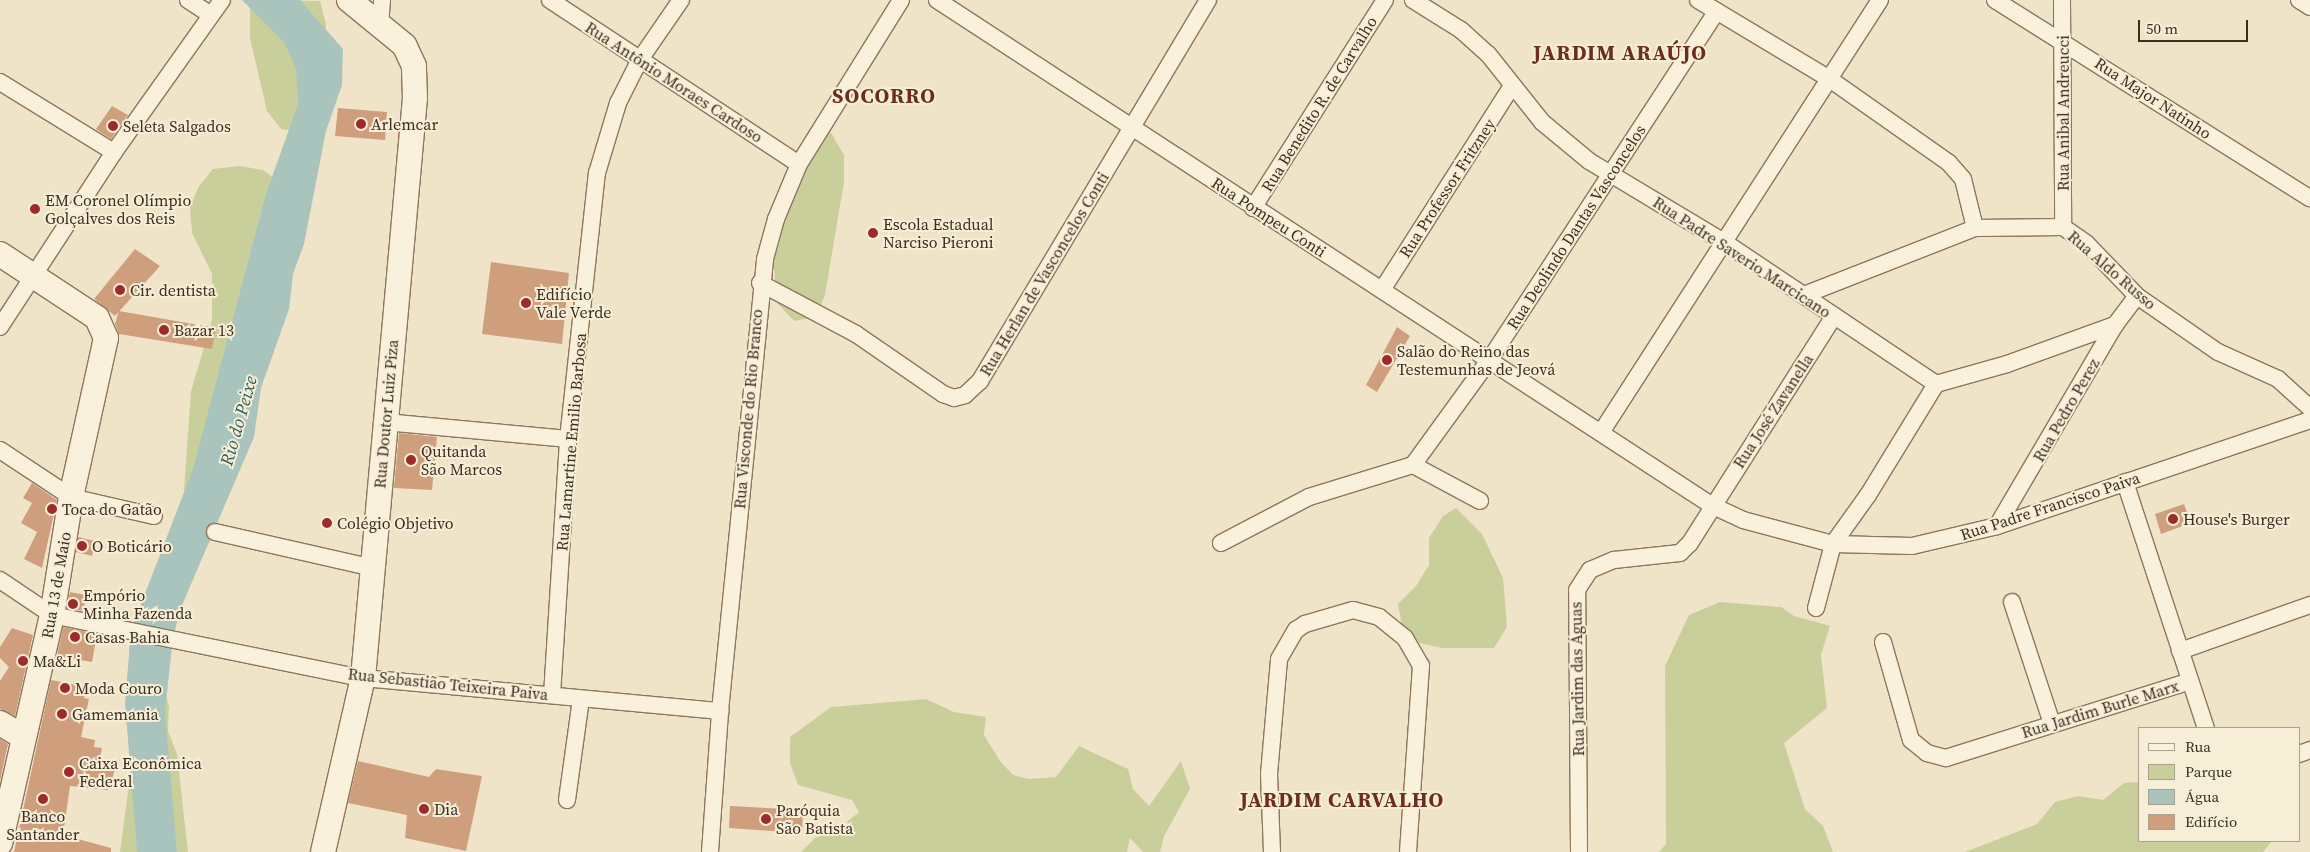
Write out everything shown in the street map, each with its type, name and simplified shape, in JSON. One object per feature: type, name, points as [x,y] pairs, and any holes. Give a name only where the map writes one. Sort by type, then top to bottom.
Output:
[{"type":"street","points":[[0,327],[114,152],[216,8],[188,0]]},
{"type":"street","name":"Rua Doutor Luiz Piza","points":[[323,852],[363,678],[415,98],[411,59],[404,45],[349,0]]},
{"type":"street","points":[[380,24],[382,0]]},
{"type":"street","name":"Rua Antônio Moraes Cardoso","points":[[550,0],[639,61],[799,164]]},
{"type":"street","name":"Rua Lamartine Emilio Barbosa","points":[[552,695],[568,439],[597,174],[618,103],[639,61],[681,0]]},
{"type":"street","name":"Rua Visconde do Rio Branco","points":[[710,852],[720,711],[760,283],[776,219],[799,164],[901,0]]},
{"type":"street","name":"Rua Pompeu Conti","points":[[937,0],[1253,208],[1602,431]]},
{"type":"street","name":"Rua Herlan de Vasconcelos Conti","points":[[760,283],[856,334],[943,394],[954,398],[966,395],[980,381],[1208,0]]},
{"type":"street","name":"Rua Benedito R. de Carvalho","points":[[1253,208],[1385,0]]},
{"type":"street","name":"Rua Padre Saverio Marcicano","points":[[1413,0],[1461,30],[1488,54],[1542,122],[1610,175],[1724,242],[1936,384]]},
{"type":"street","points":[[1698,0],[1831,80],[1949,164],[1962,179],[1975,228],[1804,295]]},
{"type":"street","points":[[1602,431],[1831,80],[1880,0]]},
{"type":"street","name":"Rua Major Natinho","points":[[1995,0],[2063,40],[2310,198]]},
{"type":"street","name":"Rua Anibal Andreucci","points":[[2062,0],[2063,227]]},
{"type":"street","points":[[2300,0],[2310,7]]},
{"type":"street","name":"Rua Deolindo Dantas Vasconcelos","points":[[1413,464],[1490,359],[1716,11]]},
{"type":"street","points":[[0,82],[114,152]]},
{"type":"street","name":"Rua Professor Fritzney","points":[[1382,290],[1512,86]]},
{"type":"street","name":"Rua Aldo Russo","points":[[1975,228],[2063,227],[2087,244],[2137,296],[2218,352],[2278,379],[2310,408]]},
{"type":"street","points":[[0,254],[34,277]]},
{"type":"street","name":"Rua 13 de Maio","points":[[1,834],[22,736],[52,614],[71,497],[106,338],[104,326],[97,318],[34,277]]},
{"type":"street","name":"Rua Pedro Perez","points":[[1996,526],[2115,325],[2137,296]]},
{"type":"street","name":"Rua José Zavanella","points":[[1711,505],[1834,316]]},
{"type":"street","points":[[1816,608],[1833,544],[1868,495],[1936,384],[2007,364],[2115,325]]},
{"type":"street","name":"Rua Padre Francisco Paiva","points":[[1602,431],[1711,505],[1743,520],[1833,544],[1912,546],[1996,526],[2310,420]]},
{"type":"street","points":[[386,422],[568,439]]},
{"type":"street","points":[[0,450],[71,497],[154,516]]},
{"type":"street","points":[[1221,544],[1309,497],[1413,464],[1480,501]]},
{"type":"street","name":"Rua Jardim Burle Marx","points":[[1883,642],[1911,740],[1927,753],[1946,758],[2190,681],[2185,649],[2125,482]]},
{"type":"street","name":"Rua Jardim das Águas","points":[[1579,852],[1576,590],[1590,570],[1614,560],[1680,553],[1690,544],[1711,505]]},
{"type":"street","points":[[216,532],[372,568]]},
{"type":"street","points":[[0,580],[52,614]]},
{"type":"street","points":[[2012,602],[2052,724]]},
{"type":"street","points":[[2185,649],[2310,605]]},
{"type":"street","points":[[1272,852],[1269,774],[1279,659],[1296,630],[1305,624],[1353,610],[1379,617],[1405,638],[1421,666],[1408,851]]},
{"type":"street","name":"Rua Sebastião Teixeira Paiva","points":[[52,614],[363,678],[720,711]]},
{"type":"street","points":[[2190,681],[2206,727]]},
{"type":"street","points":[[567,800],[581,699]]},
{"type":"street","points":[[0,723],[22,736]]},
{"type":"green space","points":[[250,0],[320,1],[326,24],[325,94],[304,132],[281,129],[267,111],[250,38]]},
{"type":"green space","points":[[816,130],[831,133],[844,155],[844,182],[825,295],[816,317],[794,321],[777,303],[773,255]]},
{"type":"green space","points":[[240,166],[263,170],[280,182],[189,516],[184,490],[191,391],[212,321],[212,274],[192,233],[190,207],[199,186],[213,169]]},
{"type":"green space","points":[[1456,508],[1482,534],[1503,578],[1507,627],[1494,648],[1442,648],[1420,643],[1402,626],[1398,604],[1416,586],[1429,565],[1429,538],[1443,516]]},
{"type":"green space","points":[[1720,602],[1781,607],[1794,616],[1830,626],[1821,655],[1827,708],[1784,743],[1805,809],[1823,826],[1833,852],[1659,852],[1666,844],[1665,666],[1689,615]]},
{"type":"green space","points":[[143,643],[157,660],[169,707],[168,731],[177,754],[188,852],[120,852],[136,733],[129,646]]},
{"type":"green space","points":[[926,699],[954,712],[986,717],[984,735],[1000,761],[1013,775],[1029,779],[1056,777],[1079,746],[1128,769],[1133,789],[1149,806],[1181,761],[1190,789],[1164,836],[1160,852],[1143,852],[1130,838],[1127,852],[801,852],[815,838],[837,830],[859,812],[852,800],[798,785],[790,763],[790,737],[831,707]]},
{"type":"green space","points":[[2138,782],[2138,842],[2271,842],[2263,852],[1965,852],[2037,824],[2055,802],[2078,796],[2103,800],[2124,783]]},
{"type":"water","name":"Rio do Peixe","points":[[242,0],[300,0],[343,49],[342,85],[326,131],[304,244],[293,274],[289,309],[261,388],[254,437],[180,610],[173,638],[165,711],[177,852],[137,852],[125,703],[131,630],[193,469],[266,194],[298,104],[296,68],[284,42]]},
{"type":"building","name":"Seleta Salgados","points":[[112,106],[128,115],[111,139],[96,129]]},
{"type":"building","name":"Arlemcar","points":[[338,108],[387,112],[385,140],[335,136]]},
{"type":"building","name":"Cir. dentista","points":[[135,249],[160,266],[115,316],[94,299]]},
{"type":"building","name":"Edifício Vale Verde","points":[[491,262],[569,273],[562,344],[482,334]]},
{"type":"building","name":"Bazar 13","points":[[119,311],[216,328],[212,349],[119,334],[115,324]]},
{"type":"building","name":"Salão do Reino das Testemunhas de Jeová","points":[[1397,327],[1410,336],[1377,392],[1366,385]]},
{"type":"building","name":"Quitanda São Marcos","points":[[399,433],[437,437],[432,490],[394,488]]},
{"type":"building","points":[[32,483],[57,500],[42,568],[24,559],[37,532],[21,523],[32,503],[23,498]]},
{"type":"building","name":"House's Burger","points":[[2184,504],[2191,523],[2161,534],[2155,514]]},
{"type":"building","name":"O Boticário","points":[[78,537],[95,541],[92,556],[76,552]]},
{"type":"building","name":"Empório Minha Fazenda","points":[[70,592],[86,595],[83,611],[67,608]]},
{"type":"building","points":[[63,627],[97,634],[92,662],[57,656]]},
{"type":"building","points":[[12,628],[33,635],[15,716],[0,709],[0,681],[9,667],[0,658],[0,647]]},
{"type":"building","points":[[51,680],[87,687],[84,698],[89,699],[81,737],[95,740],[94,747],[102,748],[98,766],[115,770],[108,790],[70,786],[63,835],[111,848],[111,852],[14,852]]},
{"type":"building","points":[[0,739],[8,744],[0,781]]},
{"type":"building","name":"Dia","points":[[358,761],[429,777],[436,769],[482,776],[466,851],[405,838],[407,815],[348,803]]},
{"type":"building","name":"Paróquia São Batista","points":[[730,806],[803,810],[802,833],[729,828]]},
{"type":"place","name":"Arlemcar","points":[[361,124]]},
{"type":"place","name":"Seleta Salgados","points":[[113,126]]},
{"type":"place","name":"EM Coronel Olímpio Golçalves dos Reis","points":[[35,209]]},
{"type":"place","name":"Escola Estadual Narciso Pieroni","points":[[873,233]]},
{"type":"place","name":"Cir. dentista","points":[[120,290]]},
{"type":"place","name":"Edifício Vale Verde","points":[[526,303]]},
{"type":"place","name":"Bazar 13","points":[[164,330]]},
{"type":"place","name":"Salão do Reino das Testemunhas de Jeová","points":[[1387,360]]},
{"type":"place","name":"Quitanda São Marcos","points":[[411,460]]},
{"type":"place","name":"Toca do Gatão","points":[[52,509]]},
{"type":"place","name":"House's Burger","points":[[2173,519]]},
{"type":"place","name":"Colégio Objetivo","points":[[327,523]]},
{"type":"place","name":"O Boticário","points":[[82,546]]},
{"type":"place","name":"Empório Minha Fazenda","points":[[73,604]]},
{"type":"place","name":"Casas Bahia","points":[[75,637]]},
{"type":"place","name":"Ma&Li","points":[[23,661]]},
{"type":"place","name":"Moda Couro","points":[[65,688]]},
{"type":"place","name":"Gamemania","points":[[62,714]]},
{"type":"place","name":"Caixa Econômica Federal","points":[[69,772]]},
{"type":"place","name":"Banco Santander","points":[[43,799]]},
{"type":"place","name":"Dia","points":[[424,809]]},
{"type":"place","name":"Paróquia São Batista","points":[[766,819]]},
{"type":"district","name":"JARDIM ARAÚJO","points":[[1620,53]]},
{"type":"district","name":"SOCORRO","points":[[884,96]]},
{"type":"district","name":"JARDIM CARVALHO","points":[[1342,800]]}]
